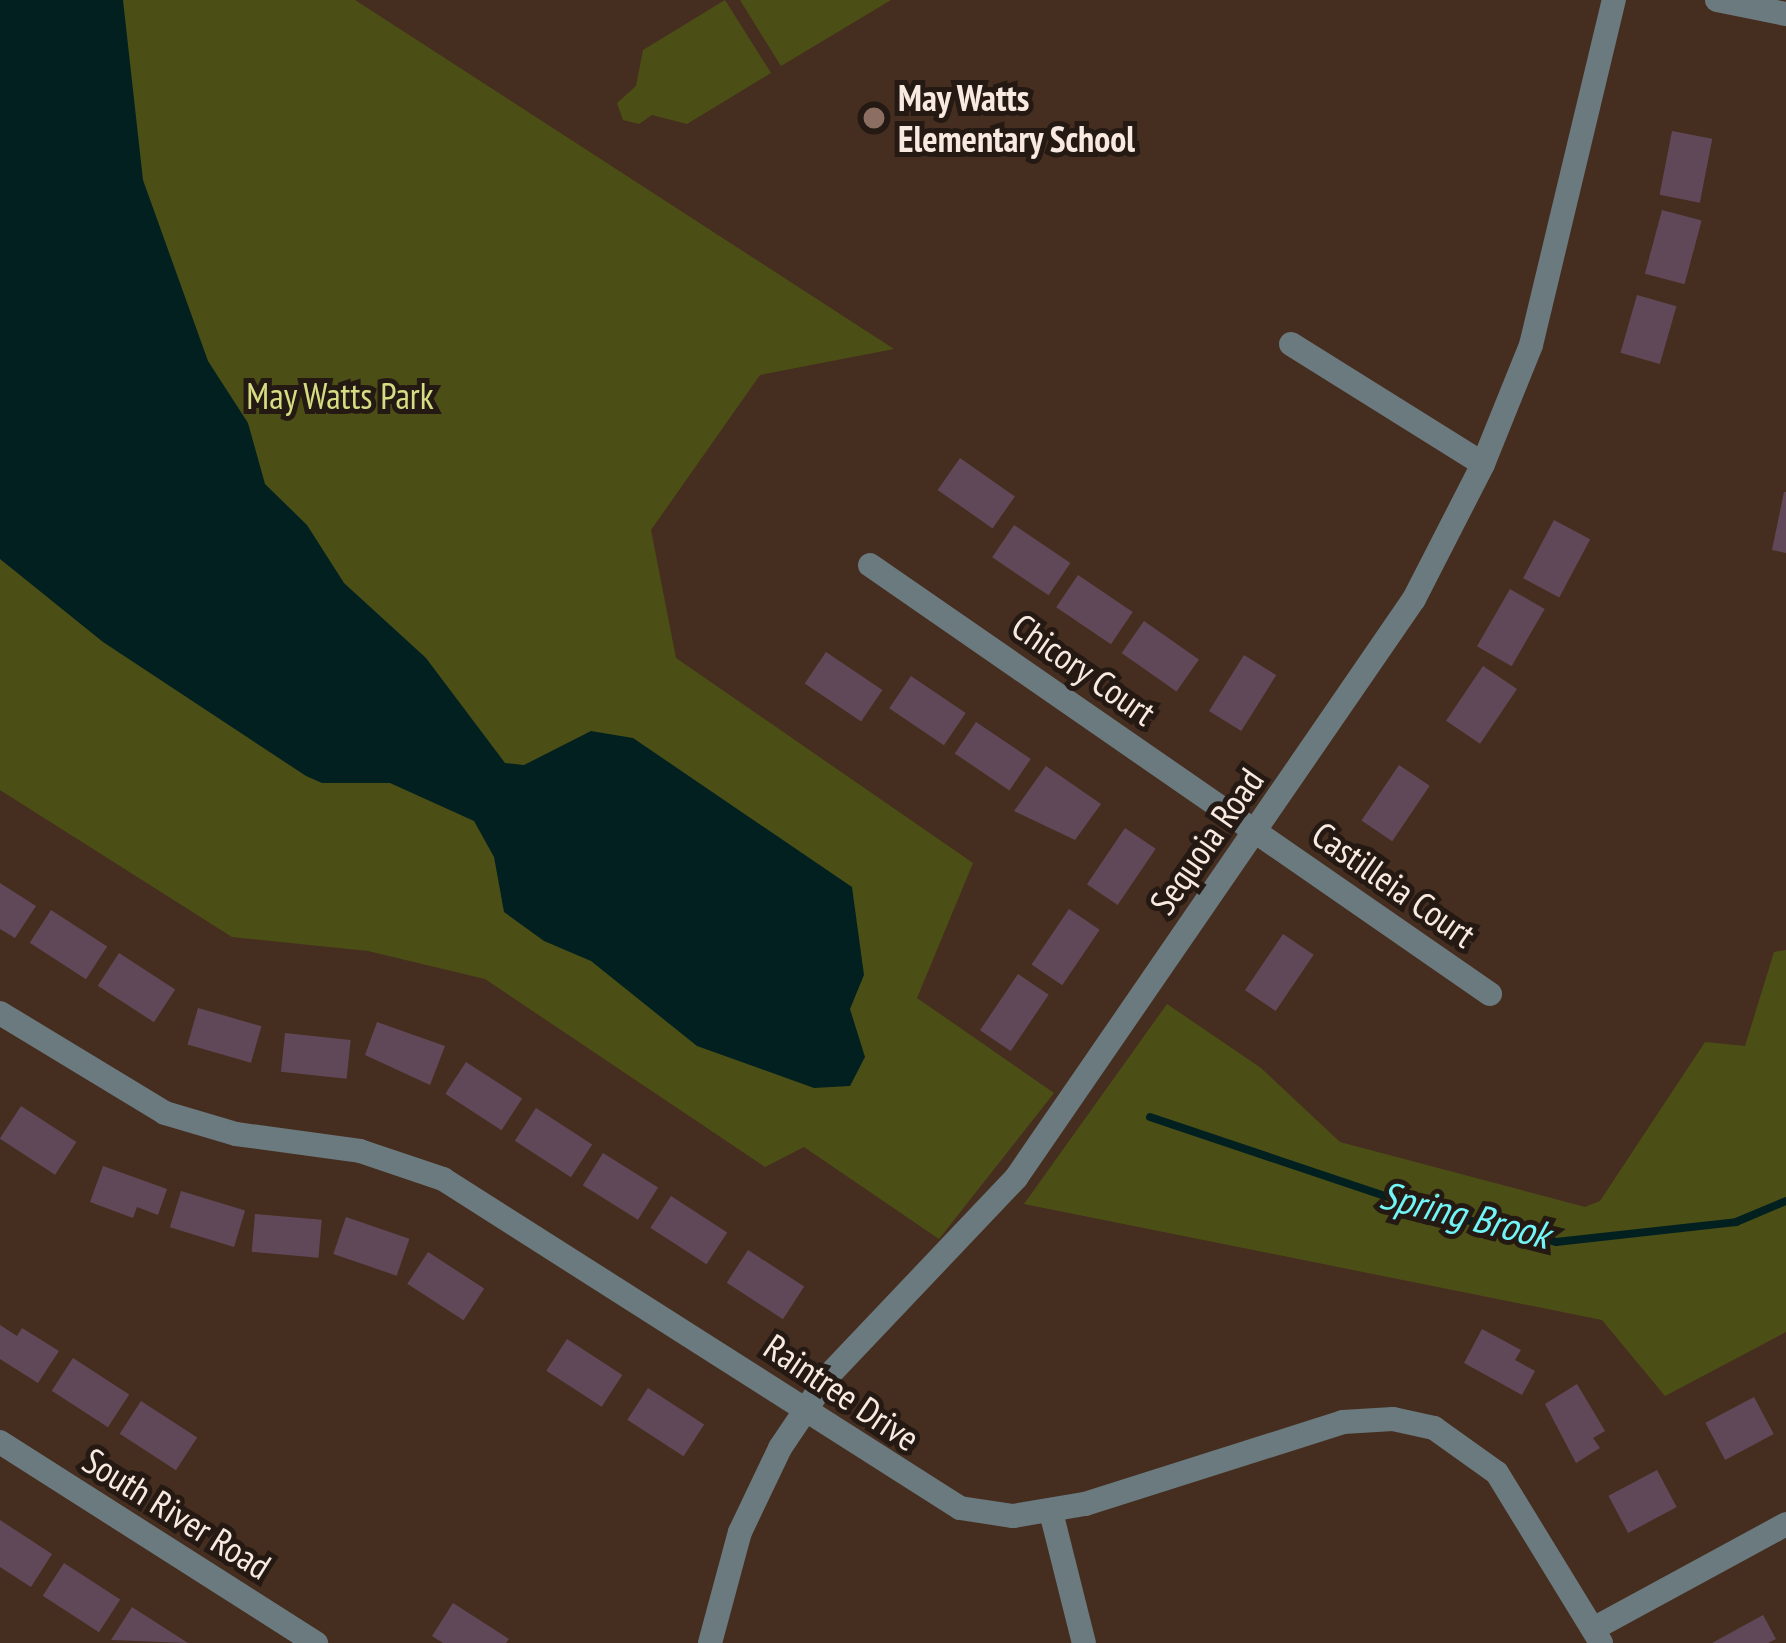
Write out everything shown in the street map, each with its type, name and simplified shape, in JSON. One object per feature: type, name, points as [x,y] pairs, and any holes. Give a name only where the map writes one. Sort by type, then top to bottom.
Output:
[{"type":"street","name":"Sequoia Road","points":[[710,1643],[754,1498],[806,1410],[1016,1178],[1402,617],[1484,464],[1562,240],[1614,0]]},
{"type":"street","points":[[1717,0],[1786,14]]},
{"type":"street","points":[[1291,344],[1484,464]]},
{"type":"street","name":"Chicory Court","points":[[870,565],[1257,832]]},
{"type":"street","name":"Castilleia Court","points":[[1257,832],[1490,994]]},
{"type":"street","name":"Raintree Drive","points":[[0,1013],[165,1112],[236,1134],[360,1151],[442,1179],[806,1410],[934,1498],[986,1513],[1052,1512],[1342,1422],[1417,1423],[1453,1436],[1497,1473],[1597,1636]]},
{"type":"street","name":"South River Road","points":[[0,1442],[316,1643]]},
{"type":"street","points":[[1052,1512],[1084,1643]]},
{"type":"street","points":[[1597,1636],[1786,1524]]},
{"type":"green space","name":"May Watts Park","points":[[0,0],[355,0],[894,349],[760,375],[651,530],[676,658],[973,863],[917,998],[1054,1093],[939,1239],[804,1147],[765,1167],[485,979],[368,951],[232,937],[0,790]]},
{"type":"green space","points":[[725,0],[771,73],[687,124],[652,115],[639,124],[623,120],[617,103],[636,86],[643,50]]},
{"type":"green space","points":[[740,0],[891,0],[781,66]]},
{"type":"green space","points":[[1786,950],[1786,1332],[1665,1396],[1602,1320],[1024,1204],[1167,1004],[1261,1068],[1340,1142],[1585,1207],[1600,1201],[1705,1042],[1745,1046],[1774,952]]},
{"type":"water","points":[[0,0],[123,0],[143,180],[208,361],[248,423],[265,484],[307,525],[344,583],[426,658],[505,763],[524,765],[591,731],[633,738],[852,887],[864,975],[850,1009],[865,1057],[850,1086],[814,1088],[697,1046],[591,961],[544,941],[504,912],[494,857],[474,821],[390,783],[322,783],[306,776],[103,642],[0,559]]},
{"type":"building","points":[[1672,131],[1712,139],[1700,203],[1660,195]]},
{"type":"building","points":[[1662,210],[1702,221],[1685,284],[1645,274]]},
{"type":"building","points":[[1637,295],[1676,306],[1660,364],[1620,353]]},
{"type":"building","points":[[960,458],[1015,496],[993,528],[938,490]]},
{"type":"building","points":[[1786,492],[1786,553],[1772,550]]},
{"type":"building","points":[[1554,520],[1590,539],[1559,598],[1523,578]]},
{"type":"building","points":[[1014,525],[1070,563],[1049,595],[992,557]]},
{"type":"building","points":[[1078,575],[1133,612],[1111,644],[1056,607]]},
{"type":"building","points":[[1510,589],[1545,609],[1512,666],[1477,646]]},
{"type":"building","points":[[1144,621],[1199,659],[1177,691],[1122,653]]},
{"type":"building","points":[[826,652],[882,690],[861,722],[805,684]]},
{"type":"building","points":[[1244,655],[1276,675],[1241,731],[1209,711]]},
{"type":"building","points":[[1483,666],[1517,689],[1480,744],[1446,721]]},
{"type":"building","points":[[911,676],[966,713],[944,745],[889,708]]},
{"type":"building","points":[[976,722],[1031,759],[1009,790],[955,754]]},
{"type":"building","points":[[1399,765],[1430,786],[1392,841],[1362,821]]},
{"type":"building","points":[[1046,766],[1101,804],[1075,840],[1014,811]]},
{"type":"building","points":[[1125,828],[1156,849],[1118,905],[1087,884]]},
{"type":"building","points":[[0,883],[36,906],[15,938],[0,929]]},
{"type":"building","points":[[1069,909],[1100,930],[1062,985],[1032,965]]},
{"type":"building","points":[[51,910],[107,946],[86,979],[30,943]]},
{"type":"building","points":[[1283,934],[1314,955],[1276,1011],[1245,990]]},
{"type":"building","points":[[119,953],[175,989],[154,1022],[98,986]]},
{"type":"building","points":[[1018,974],[1049,995],[1011,1051],[980,1030]]},
{"type":"building","points":[[198,1008],[261,1026],[251,1063],[188,1045]]},
{"type":"building","points":[[377,1022],[445,1046],[430,1085],[365,1055]]},
{"type":"building","points":[[285,1033],[351,1040],[347,1079],[281,1072]]},
{"type":"building","points":[[466,1062],[522,1098],[501,1130],[445,1094]]},
{"type":"building","points":[[21,1106],[76,1142],[55,1175],[0,1139]]},
{"type":"building","points":[[536,1108],[592,1144],[571,1177],[515,1141]]},
{"type":"building","points":[[603,1153],[658,1187],[638,1220],[583,1185]]},
{"type":"building","points":[[103,1166],[167,1189],[158,1215],[137,1207],[133,1218],[90,1202]]},
{"type":"building","points":[[181,1191],[245,1211],[234,1247],[170,1227]]},
{"type":"building","points":[[671,1196],[727,1232],[706,1264],[650,1228]]},
{"type":"building","points":[[255,1214],[322,1220],[318,1258],[252,1252]]},
{"type":"building","points":[[346,1217],[409,1239],[397,1276],[333,1254]]},
{"type":"building","points":[[748,1250],[804,1286],[783,1319],[727,1283]]},
{"type":"building","points":[[428,1252],[484,1288],[463,1320],[407,1284]]},
{"type":"building","points":[[0,1325],[17,1336],[22,1328],[59,1351],[38,1383],[0,1359]]},
{"type":"building","points":[[1482,1329],[1521,1350],[1515,1360],[1535,1371],[1522,1395],[1464,1363]]},
{"type":"building","points":[[567,1339],[622,1375],[602,1407],[546,1371]]},
{"type":"building","points":[[73,1358],[129,1394],[108,1427],[52,1391]]},
{"type":"building","points":[[1577,1384],[1605,1431],[1593,1438],[1600,1448],[1576,1463],[1545,1404]]},
{"type":"building","points":[[648,1388],[704,1424],[683,1456],[627,1420]]},
{"type":"building","points":[[1754,1397],[1774,1434],[1725,1460],[1705,1423]]},
{"type":"building","points":[[141,1401],[197,1437],[176,1470],[120,1434]]},
{"type":"building","points":[[1657,1470],[1677,1507],[1628,1533],[1608,1496]]},
{"type":"building","points":[[0,1520],[52,1554],[31,1587],[0,1567]]},
{"type":"building","points":[[64,1563],[120,1599],[99,1632],[43,1596]]},
{"type":"building","points":[[453,1603],[509,1639],[506,1643],[443,1643],[432,1636]]},
{"type":"building","points":[[132,1607],[188,1643],[111,1640]]},
{"type":"building","points":[[1763,1615],[1776,1639],[1712,1643]]},
{"type":"waterway","name":"Spring Brook","points":[[1150,1117],[1426,1210],[1556,1242],[1736,1222],[1786,1201]]},
{"type":"place","name":"May Watts Elementary School","points":[[874,118]]}]
